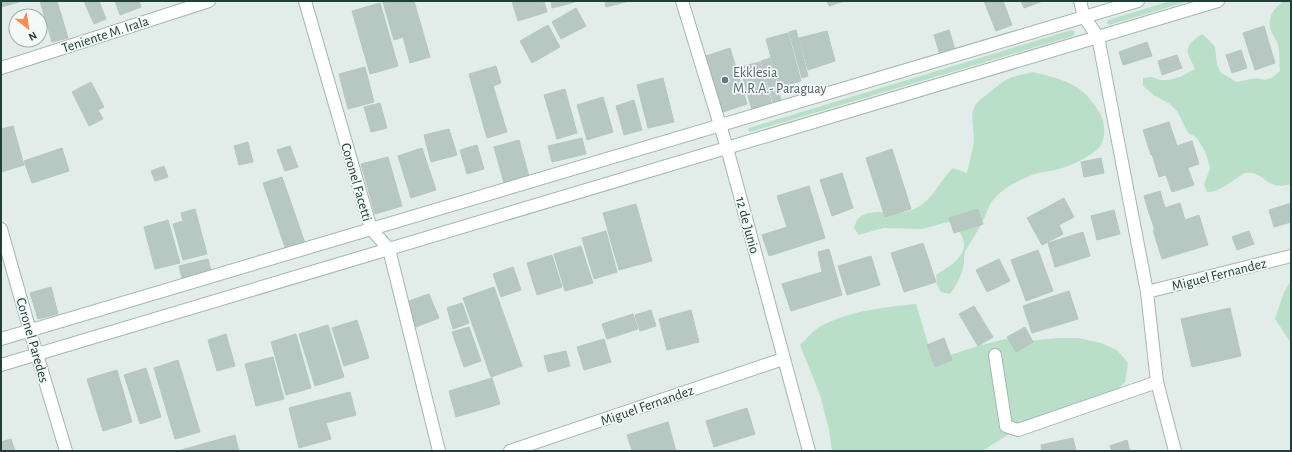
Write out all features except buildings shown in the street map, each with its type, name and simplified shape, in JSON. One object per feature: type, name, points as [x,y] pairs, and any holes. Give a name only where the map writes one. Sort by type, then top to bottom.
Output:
[{"type":"street","name":"Teniente M. Irala","points":[[1,68],[183,5],[209,1]]},
{"type":"street","name":"Coronel Facetti","points":[[305,1],[371,229],[389,249],[439,451]]},
{"type":"street","name":"12 de Junio","points":[[682,1],[727,148],[809,451]]},
{"type":"street","points":[[1080,1],[1084,17],[1098,37],[1147,292],[1156,382],[1175,451]]},
{"type":"street","points":[[1,339],[1138,1]]},
{"type":"street","points":[[1,366],[1218,1]]},
{"type":"street","name":"Coronel Paredes","points":[[1,229],[66,451]]},
{"type":"street","name":"Miguel Fernandez","points":[[1147,292],[1291,256]]},
{"type":"street","points":[[995,355],[1006,426],[1018,430],[1156,382]]},
{"type":"street","name":"Miguel Fernandez","points":[[510,451],[783,359]]},
{"type":"green space","points":[[1170,1],[1189,1],[1109,25],[1107,23],[1108,20]]},
{"type":"green space","points":[[1284,1],[1291,1],[1291,184],[1282,186],[1276,185],[1252,173],[1245,173],[1219,189],[1207,192],[1204,185],[1210,168],[1205,151],[1196,137],[1188,133],[1177,111],[1170,104],[1155,96],[1143,86],[1143,78],[1152,77],[1160,80],[1169,80],[1180,77],[1195,69],[1188,54],[1188,47],[1202,34],[1215,47],[1217,65],[1221,73],[1237,82],[1256,78],[1265,80],[1273,77],[1280,71],[1279,48],[1271,31],[1270,18],[1274,10]]},
{"type":"green space","points":[[1071,30],[1075,33],[1073,36],[750,132],[748,130],[749,128]]},
{"type":"green space","points":[[1033,72],[1071,84],[1086,95],[1102,117],[1104,129],[1103,141],[1095,152],[1069,166],[1030,176],[1004,189],[991,203],[984,220],[965,252],[963,269],[955,286],[950,294],[941,292],[937,285],[936,275],[956,260],[963,251],[963,239],[956,225],[948,222],[922,229],[884,228],[859,235],[854,228],[856,222],[863,215],[869,213],[896,213],[917,208],[929,198],[953,168],[967,173],[974,142],[972,114],[975,105],[1004,81],[1012,77]]},
{"type":"green space","points":[[1291,281],[1291,343],[1275,319],[1284,292]]},
{"type":"green space","points":[[916,304],[935,367],[950,355],[1005,339],[1028,341],[1078,338],[1101,343],[1117,350],[1128,363],[1125,382],[1119,388],[1093,399],[1074,403],[1036,426],[1011,433],[982,451],[832,451],[829,430],[820,395],[800,345],[820,327],[845,316],[881,308]]},
{"type":"place","name":"Ekklesia M.R.A.- Paraguay","points":[[725,80]]}]
